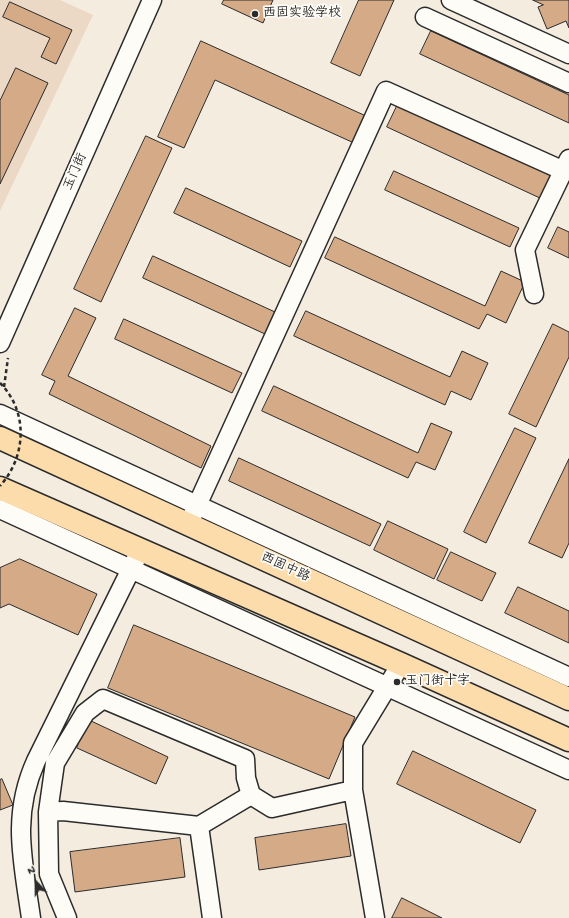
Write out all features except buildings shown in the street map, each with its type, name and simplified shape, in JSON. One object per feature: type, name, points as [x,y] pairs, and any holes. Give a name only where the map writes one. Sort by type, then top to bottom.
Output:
[{"type":"main road","name":"西固中路","points":[[0,438],[193,514],[569,699]]},
{"type":"main road","points":[[0,487],[569,740]]},
{"type":"street","name":"玉门街","points":[[0,344],[152,0]]},
{"type":"street","points":[[451,0],[569,54]]},
{"type":"street","points":[[425,17],[569,83]]},
{"type":"street","points":[[193,514],[386,91],[566,165],[525,250],[534,294]]},
{"type":"street","points":[[0,414],[193,514],[569,677]]},
{"type":"street","points":[[0,509],[569,770]]},
{"type":"street","points":[[31,918],[20,830],[20,813],[25,791],[36,761],[141,550]]},
{"type":"street","points":[[375,918],[353,790],[352,743],[401,664]]},
{"type":"street","points":[[67,918],[50,874],[48,812],[55,763],[85,713],[103,699],[245,759],[246,778],[251,795],[272,808],[353,790]]},
{"type":"street","points":[[48,812],[63,811],[199,826],[251,795]]},
{"type":"street","points":[[199,826],[212,918]]},
{"type":"path","points":[[0,383],[12,398],[17,410],[21,436],[16,462],[0,487]]},
{"type":"shaded area","points":[[0,0],[60,0],[93,15],[0,211]]},
{"type":"place","name":"西固实验学校","points":[[255,14]]},
{"type":"place","name":"玉门街十字","points":[[397,682]]}]
